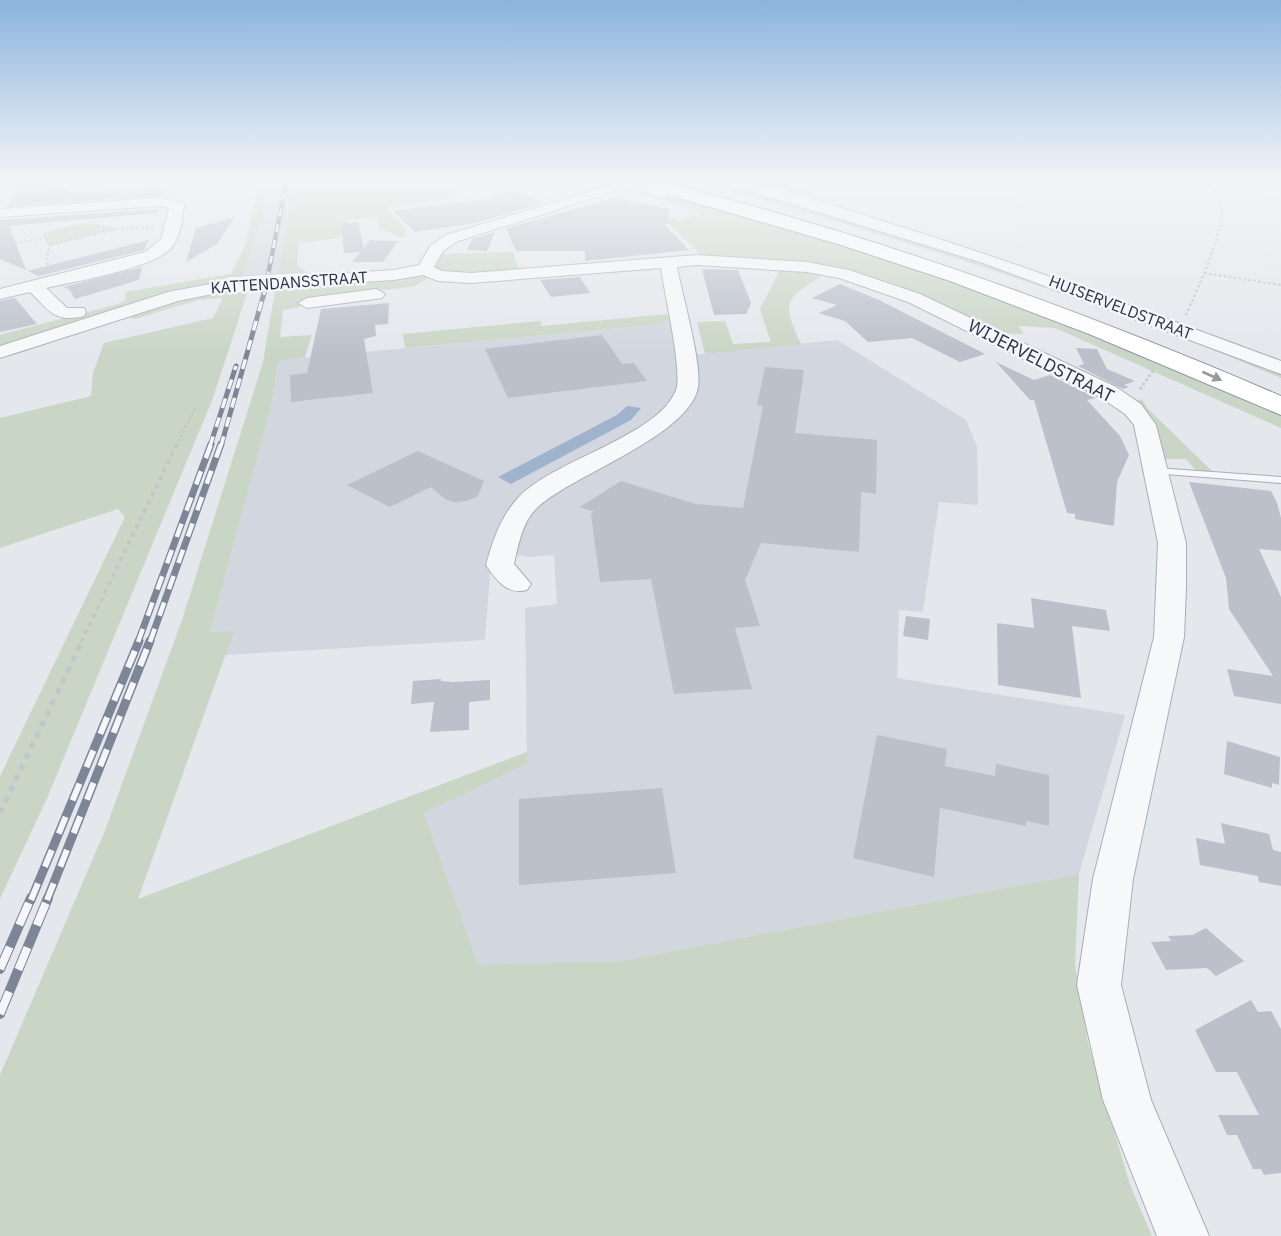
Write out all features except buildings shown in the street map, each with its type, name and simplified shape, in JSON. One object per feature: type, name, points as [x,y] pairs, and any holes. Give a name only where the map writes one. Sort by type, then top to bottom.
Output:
[{"type":"highway","points":[[835,237],[1039,306],[1180,361],[1281,406]]},
{"type":"highway","points":[[868,237],[1049,295],[1194,350],[1281,387]]},
{"type":"street","points":[[0,294],[56,282],[156,254],[171,237]]},
{"type":"street","points":[[431,272],[437,248],[453,237]]},
{"type":"street","name":"HUISERVELDSTRAAT","points":[[922,237],[1049,279],[1281,368]]},
{"type":"street","name":"WIJERVELDSTRAAT","points":[[307,303],[422,286],[431,272],[471,278],[723,260],[807,267],[882,285],[1108,392],[1128,406],[1145,425],[1172,543],[1168,637],[1113,879],[1099,985],[1127,1100],[1183,1236]]},
{"type":"street","points":[[517,584],[500,565],[508,531],[528,502],[560,480],[650,429],[674,411],[687,389],[687,372],[668,262]]},
{"type":"street","name":"KATTENDANSSTRAAT","points":[[0,352],[174,296],[231,285],[431,272]]},
{"type":"street","points":[[34,287],[63,314],[77,312]]},
{"type":"lane","points":[[1156,471],[1281,480]]},
{"type":"path","points":[[50,245],[84,237]]},
{"type":"path","points":[[1181,329],[1215,237]]},
{"type":"path","points":[[0,246],[46,239],[50,245],[46,259],[56,282]]},
{"type":"path","points":[[1203,273],[1281,285]]},
{"type":"path","points":[[1128,406],[1156,367]]},
{"type":"path","points":[[0,813],[195,408]]},
{"type":"shaded area","points":[[255,237],[285,237],[278,280],[241,283]]},
{"type":"shaded area","points":[[669,318],[678,371],[675,396],[661,414],[508,513],[492,546],[485,640],[224,655],[233,631],[210,632],[271,407],[278,360],[654,325]]},
{"type":"shaded area","points":[[837,340],[966,420],[977,447],[978,505],[939,502],[923,612],[899,610],[897,678],[1125,715],[1079,874],[621,961],[478,966],[424,813],[527,764],[525,608],[557,604],[554,555],[515,555],[523,526],[537,506],[562,486],[679,417],[691,404],[695,390],[693,355]]},
{"type":"green space","points":[[44,237],[86,237],[53,245],[48,245]]},
{"type":"green space","points":[[247,237],[255,237],[241,283],[0,348],[0,335],[115,305],[126,300],[125,292],[231,274]]},
{"type":"green space","points":[[285,237],[341,237],[299,243],[297,265],[308,273],[369,273],[278,280]]},
{"type":"green space","points":[[682,237],[820,237],[860,248],[1059,319],[1281,414],[1281,428],[1055,328],[1019,326],[1023,334],[995,333],[881,282],[705,258]]},
{"type":"green space","points":[[886,237],[913,237],[1061,288],[1281,371],[1281,378],[1136,320]]},
{"type":"green space","points":[[513,252],[520,272],[457,276],[435,269],[440,254]]},
{"type":"green space","points":[[781,268],[826,273],[795,295],[791,301],[790,317],[801,344],[705,354],[697,322],[725,321],[733,344],[771,342],[760,309]]},
{"type":"green space","points":[[420,272],[431,276],[415,286],[303,302],[299,307],[283,310],[280,337],[312,335],[305,357],[278,361],[271,407],[210,632],[234,631],[138,899],[527,752],[527,764],[424,813],[478,965],[621,961],[1079,874],[1075,965],[1088,1043],[1130,1185],[1152,1236],[0,1236],[0,1075],[104,833],[182,620],[263,362],[276,285]]},
{"type":"green space","points":[[249,287],[213,398],[48,796],[0,899],[0,776],[125,517],[118,509],[0,548],[0,418],[91,396],[93,373],[104,343],[213,318],[223,298],[198,300],[135,319],[125,316],[191,294]]},
{"type":"green space","points":[[668,314],[669,318],[665,322],[654,325],[405,348],[403,334],[541,321],[541,326]]},
{"type":"green space","points":[[1142,399],[1148,409],[1212,471],[1196,471],[1186,459],[1163,459],[1153,428],[1134,402]]},
{"type":"water","points":[[627,406],[641,408],[631,420],[511,484],[498,477],[617,415]]},
{"type":"railway","points":[[264,295],[276,237]]},
{"type":"railway","points":[[221,446],[264,293]]},
{"type":"railway","points":[[210,446],[236,366]]},
{"type":"railway","points":[[138,642],[211,444]]},
{"type":"railway","points":[[150,642],[221,444]]},
{"type":"railway","points":[[31,900],[139,641]]},
{"type":"railway","points":[[47,900],[150,641]]},
{"type":"railway","points":[[0,969],[31,898]]},
{"type":"railway","points":[[0,1014],[48,898]]}]
